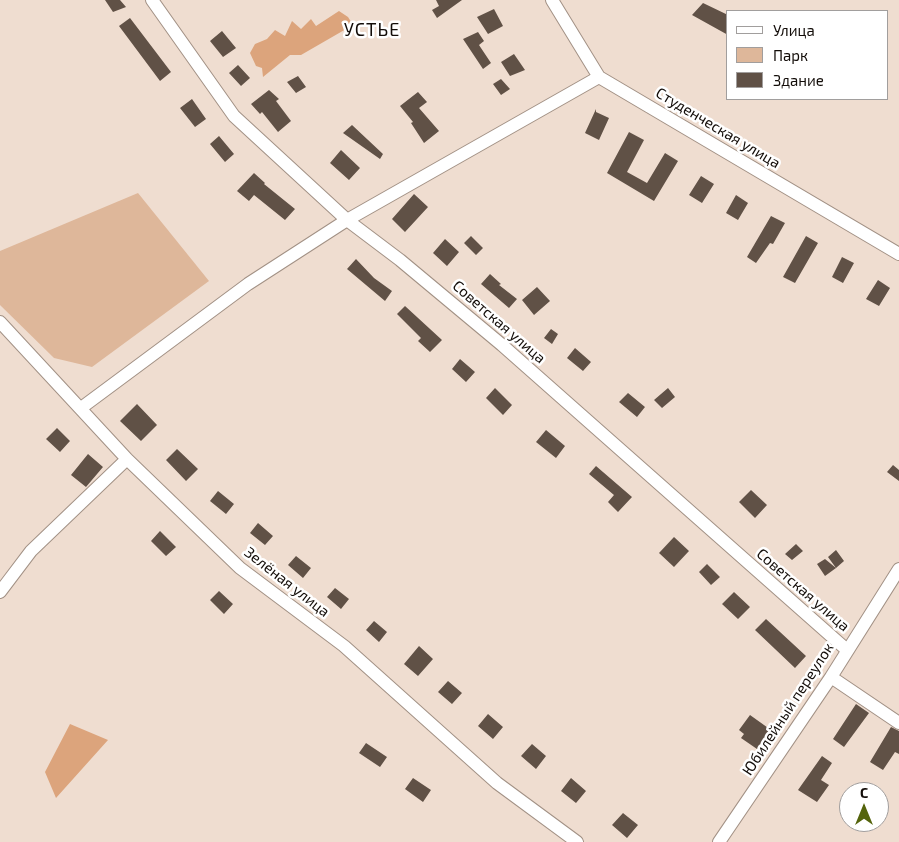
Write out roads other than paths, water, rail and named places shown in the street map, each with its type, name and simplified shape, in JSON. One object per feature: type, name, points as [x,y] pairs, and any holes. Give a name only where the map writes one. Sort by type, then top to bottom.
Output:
[{"type":"street","name":"Советская улица","points":[[152,0],[234,116],[347,220],[400,260],[502,345],[847,650]]},
{"type":"street","name":"Студенческая улица","points":[[552,0],[599,77],[899,254]]},
{"type":"street","points":[[81,408],[248,284],[347,220],[599,77]]},
{"type":"street","name":"Зелёная улица","points":[[0,322],[126,459],[240,568],[344,646],[496,783],[577,842]]},
{"type":"street","points":[[0,592],[31,550],[126,459]]},
{"type":"street","name":"Юбилейный переулок","points":[[719,842],[831,677],[899,569]]},
{"type":"street","points":[[831,677],[899,723]]},
{"type":"district","name":"УСТЬЕ","points":[[372,30]]}]
